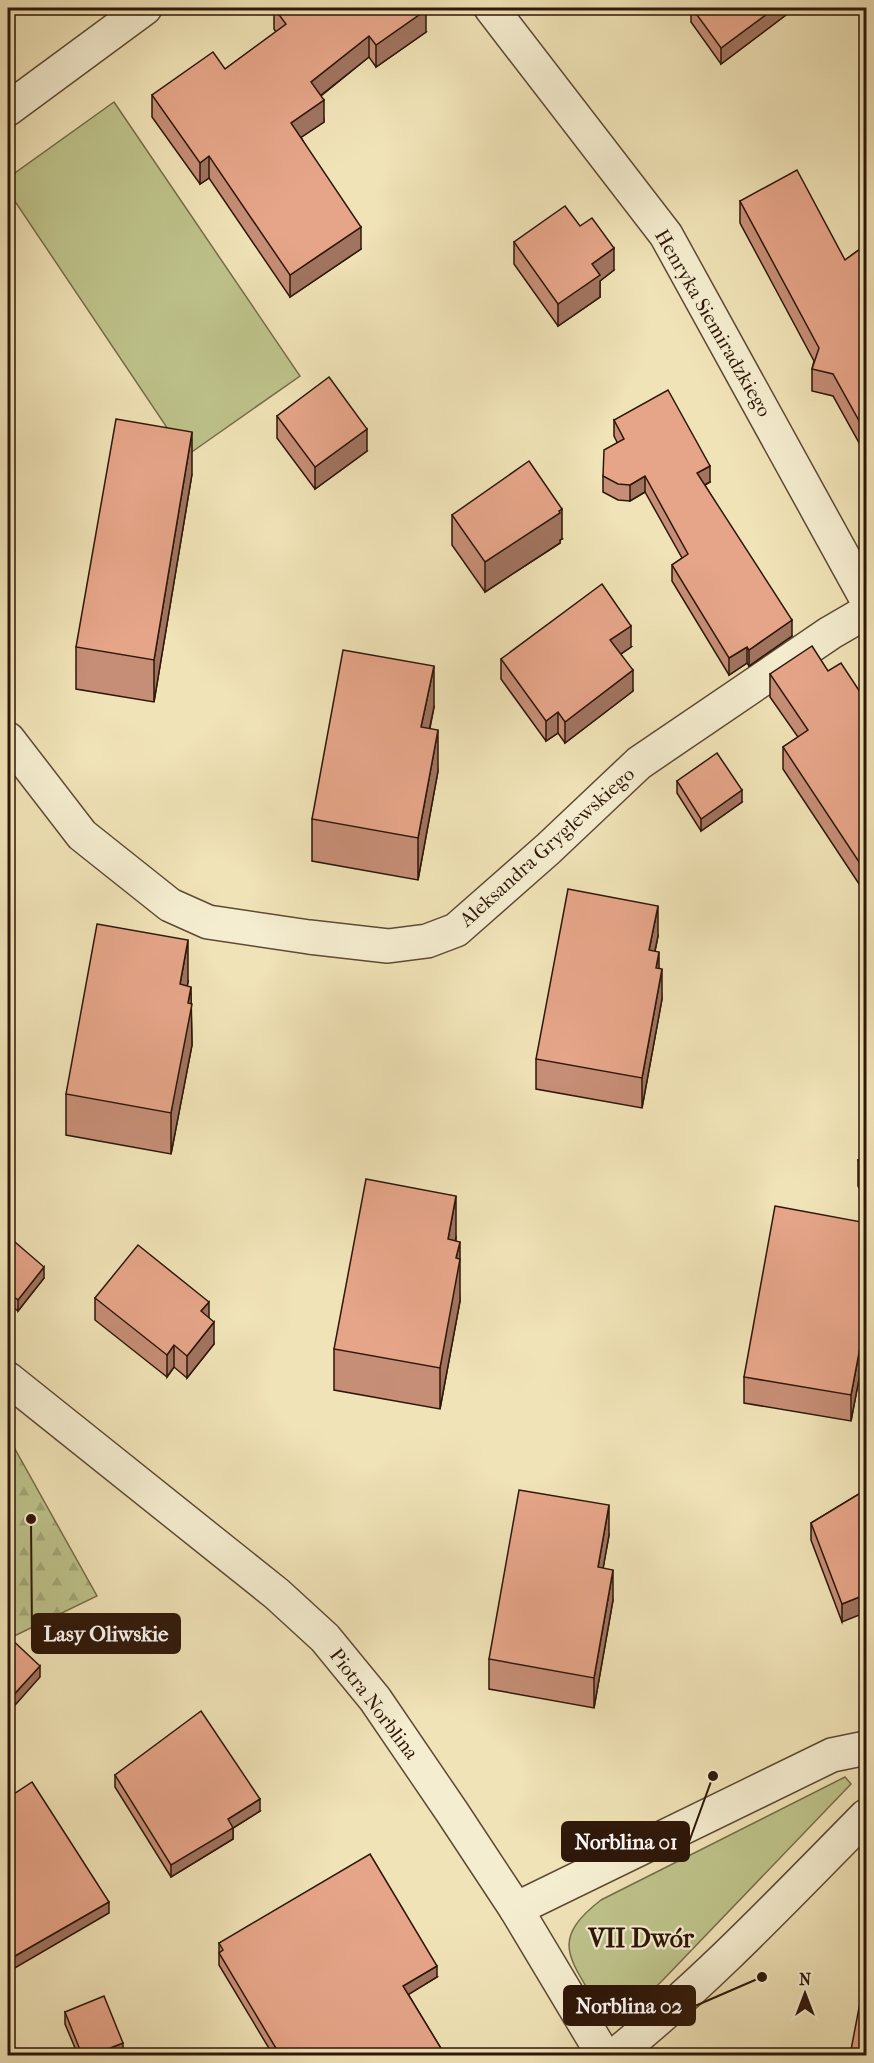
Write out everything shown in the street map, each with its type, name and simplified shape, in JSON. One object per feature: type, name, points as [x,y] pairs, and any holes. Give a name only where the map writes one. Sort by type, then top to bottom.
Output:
[{"type":"street","points":[[8,109],[145,8]]},
{"type":"street","name":"Henryka Siemiradzkiego","points":[[491,8],[666,235],[867,598]]},
{"type":"street","name":"Aleksandra Gryglewskiego","points":[[8,739],[82,835],[170,905],[208,922],[309,937],[388,946],[427,941],[456,930],[548,849],[639,763],[830,633],[867,612]]},
{"type":"street","name":"Piotra Norblina","points":[[8,1379],[277,1594],[325,1638],[375,1699],[516,1910],[604,2055]]},
{"type":"street","points":[[516,1910],[832,1755],[867,1748]]},
{"type":"street","points":[[614,2055],[656,2022],[739,1944],[867,1816]]},
{"type":"green space","points":[[114,102],[300,376],[186,456],[8,191],[8,178]]},
{"type":"green space","points":[[8,1439],[97,1596],[8,1639]]},
{"type":"green space","points":[[845,1777],[851,1784],[661,1982],[633,2004],[619,2007],[597,2005],[579,1974],[569,1950],[570,1938],[585,1914],[601,1900]]},
{"type":"building","points":[[274,8],[424,8],[426,10],[376,45],[369,36],[311,82],[324,100],[291,123],[361,227],[290,275],[209,156],[200,163],[152,95],[213,52],[225,69],[286,24]]},
{"type":"building","points":[[692,8],[775,8],[721,48]]},
{"type":"building","points":[[797,170],[845,260],[867,244],[867,435],[833,374],[812,369],[819,348],[740,201]]},
{"type":"building","points":[[565,206],[580,226],[592,218],[614,248],[592,264],[600,275],[558,304],[514,242]]},
{"type":"building","points":[[8,294],[14,302],[8,307]]},
{"type":"building","points":[[329,377],[367,429],[315,467],[277,416]]},
{"type":"building","points":[[668,390],[710,466],[697,473],[792,620],[749,650],[747,647],[729,658],[672,565],[688,554],[645,476],[630,485],[618,484],[603,476],[604,450],[624,439],[614,420]]},
{"type":"building","points":[[116,419],[192,432],[154,660],[76,647]]},
{"type":"building","points":[[529,461],[562,509],[560,513],[485,562],[452,515]]},
{"type":"building","points":[[602,584],[631,626],[610,640],[633,670],[565,722],[558,712],[546,721],[501,659]]},
{"type":"building","points":[[812,646],[828,671],[841,663],[862,695],[867,696],[867,874],[783,747],[808,730],[770,674]]},
{"type":"building","points":[[343,650],[434,666],[421,727],[438,730],[418,838],[312,819]]},
{"type":"building","points":[[717,753],[742,790],[701,819],[677,781]]},
{"type":"building","points":[[568,889],[658,906],[649,950],[659,952],[656,968],[662,969],[642,1078],[536,1059]]},
{"type":"building","points":[[97,924],[188,940],[180,984],[191,987],[188,1003],[192,1004],[171,1113],[66,1094]]},
{"type":"building","points":[[867,1155],[867,1174],[858,1160]]},
{"type":"building","points":[[366,1179],[456,1196],[448,1239],[460,1242],[456,1258],[460,1259],[440,1368],[334,1349]]},
{"type":"building","points":[[775,1206],[867,1223],[867,1311],[851,1395],[744,1377]]},
{"type":"building","points":[[8,1236],[44,1267],[18,1300],[8,1292]]},
{"type":"building","points":[[138,1245],[209,1302],[201,1311],[214,1322],[187,1356],[174,1345],[167,1355],[95,1298]]},
{"type":"building","points":[[867,1489],[867,1594],[842,1604],[811,1523]]},
{"type":"building","points":[[519,1490],[609,1505],[598,1567],[613,1570],[594,1678],[489,1659]]},
{"type":"building","points":[[8,1636],[40,1666],[8,1701]]},
{"type":"building","points":[[201,1711],[260,1799],[228,1819],[233,1828],[171,1865],[115,1775]]},
{"type":"building","points":[[32,1782],[109,1902],[8,1960],[8,1798]]},
{"type":"building","points":[[370,1854],[437,1966],[403,1986],[445,2055],[280,2055],[219,1953],[223,1950],[219,1943]]},
{"type":"building","points":[[867,1966],[867,2055],[850,2055]]},
{"type":"building","points":[[104,1996],[123,2043],[92,2055],[82,2055],[65,2012]]},
{"type":"place","name":"Lasy Oliwskie","points":[[31,1519]]},
{"type":"place","name":"Norblina 01","points":[[713,1776]]},
{"type":"place","name":"Norblina 02","points":[[762,1977]]},
{"type":"district","name":"VII Dwór","points":[[641,1938]]}]
